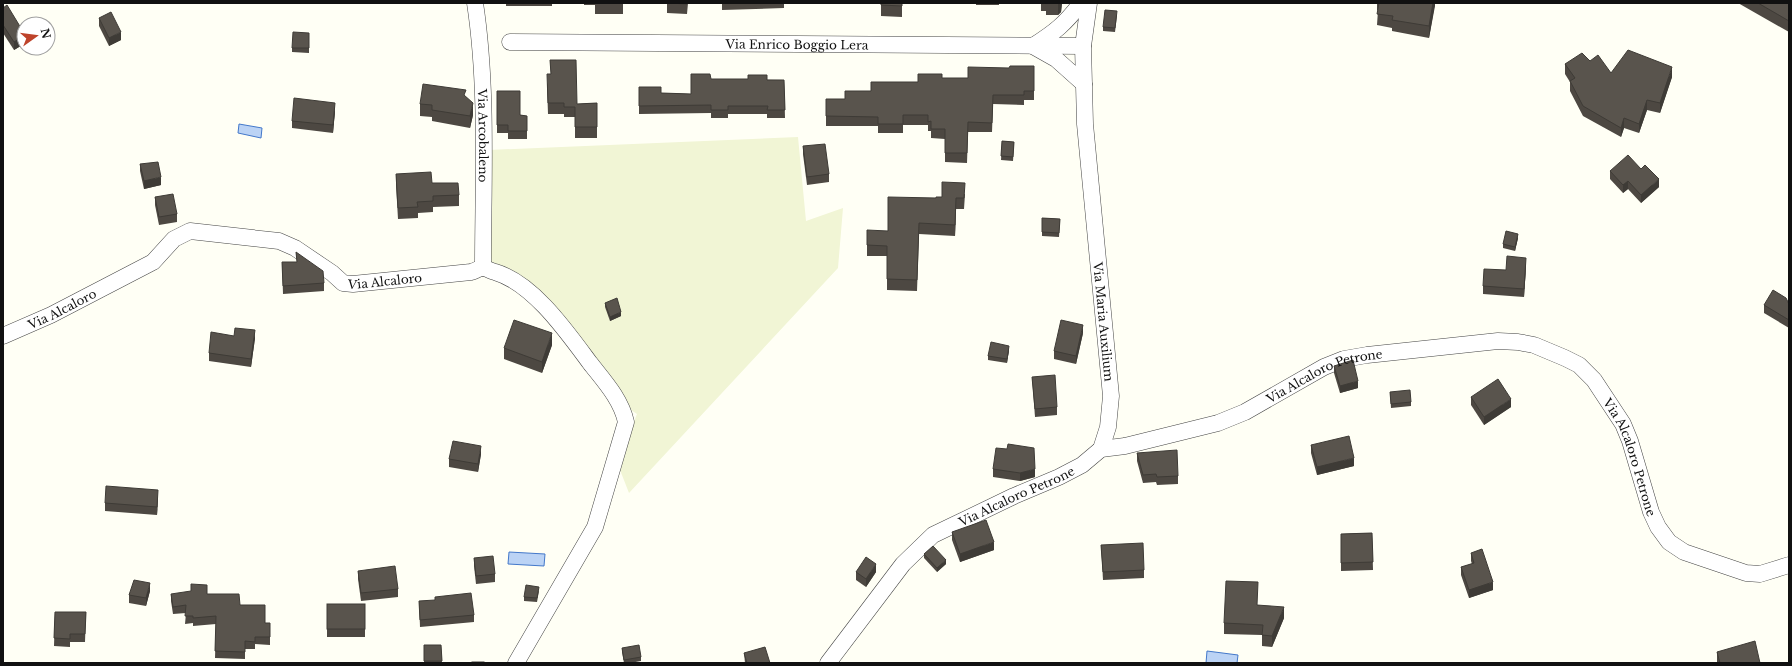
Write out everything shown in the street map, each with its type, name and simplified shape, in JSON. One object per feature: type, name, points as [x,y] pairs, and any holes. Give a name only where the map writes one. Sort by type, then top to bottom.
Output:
[{"type":"street","name":"Via Arcobaleno","points":[[475,3],[480,36],[482,96],[483,268]]},
{"type":"street","points":[[1081,3],[1070,18],[1056,32],[1033,46],[1056,59],[1084,84]]},
{"type":"street","name":"Via Maria Auxilium","points":[[1089,3],[1084,46],[1085,124],[1111,396],[1108,427],[1101,449]]},
{"type":"street","name":"Via Enrico Boggio Lera","points":[[510,42],[1084,46]]},
{"type":"street","name":"Via Alcaloro","points":[[3,336],[51,315],[153,262],[174,239],[190,231],[279,241],[295,248],[343,282],[353,284],[471,272],[483,268]]},
{"type":"street","points":[[483,268],[500,273],[514,280],[540,302],[566,330],[616,397],[624,412],[626,422],[594,527],[516,663]]},
{"type":"street","name":"Via Alcaloro Petrone","points":[[828,663],[903,564],[933,536],[1014,496],[1059,478],[1082,465],[1101,449],[1125,446],[1218,424],[1246,412],[1324,367],[1344,359],[1367,355],[1498,341],[1518,342],[1534,345],[1579,365],[1594,380],[1623,424],[1630,441],[1651,512],[1658,527],[1669,542],[1684,552],[1746,573],[1760,574],[1789,565]]},
{"type":"green space","points":[[798,137],[806,221],[843,208],[838,268],[629,493],[620,470],[629,434],[637,414],[628,408],[590,356],[491,261],[489,150]]},
{"type":"water","points":[[239,124],[262,128],[261,138],[238,133]]},
{"type":"water","points":[[509,552],[545,554],[544,566],[508,564]]},
{"type":"water","points":[[1207,651],[1238,655],[1237,663],[1206,663]]},
{"type":"building","points":[[881,3],[902,3],[902,6],[881,5]]},
{"type":"building","points":[[1379,3],[1433,3],[1429,26],[1392,20],[1393,16],[1377,14]]},
{"type":"building","points":[[1758,3],[1789,3],[1789,21]]},
{"type":"building","points":[[7,5],[16,20],[16,41],[14,42],[3,25],[3,8]]},
{"type":"building","points":[[1105,10],[1117,11],[1115,28],[1103,27]]},
{"type":"building","points":[[111,12],[121,32],[109,38],[99,18]]},
{"type":"building","points":[[293,32],[309,33],[309,48],[292,48]]},
{"type":"building","points":[[1628,50],[1672,67],[1660,103],[1647,100],[1639,124],[1624,118],[1621,128],[1583,106],[1570,81],[1575,78],[1565,64],[1582,53],[1590,61],[1598,55],[1611,73]]},
{"type":"building","points":[[550,60],[576,60],[577,104],[597,103],[597,127],[575,127],[575,107],[564,107],[564,103],[548,103],[547,74],[551,74]]},
{"type":"building","points":[[1010,66],[1034,66],[1034,91],[1024,91],[1024,95],[993,95],[992,123],[968,122],[967,153],[945,153],[945,129],[931,129],[931,121],[928,122],[928,115],[903,115],[903,124],[878,124],[878,117],[826,116],[826,99],[845,99],[845,91],[871,91],[871,82],[918,82],[918,74],[942,74],[942,78],[968,78],[968,67],[1009,68]]},
{"type":"building","points":[[691,74],[710,74],[711,79],[748,79],[748,75],[767,75],[767,80],[784,80],[785,110],[767,110],[768,106],[728,106],[728,110],[711,110],[711,105],[639,106],[639,87],[661,87],[661,93],[691,94]]},
{"type":"building","points":[[423,84],[466,90],[464,95],[473,103],[470,116],[432,110],[432,105],[420,104]]},
{"type":"building","points":[[497,91],[520,91],[520,115],[527,116],[527,131],[508,131],[508,125],[497,125]]},
{"type":"building","points":[[294,98],[335,103],[333,125],[292,121]]},
{"type":"building","points":[[1002,141],[1014,142],[1013,157],[1001,156]]},
{"type":"building","points":[[825,144],[829,174],[807,177],[803,146]]},
{"type":"building","points":[[1628,155],[1641,169],[1645,165],[1659,179],[1641,195],[1628,181],[1623,185],[1610,171]]},
{"type":"building","points":[[158,162],[161,177],[144,181],[140,164]]},
{"type":"building","points":[[431,172],[432,183],[458,183],[459,195],[433,196],[433,201],[417,202],[418,207],[398,208],[396,174]]},
{"type":"building","points":[[942,182],[965,183],[964,198],[956,198],[955,225],[919,223],[917,280],[887,279],[887,246],[867,245],[867,230],[888,231],[888,197],[942,197]]},
{"type":"building","points":[[173,194],[177,214],[159,217],[155,197]]},
{"type":"building","points":[[1042,218],[1060,219],[1059,233],[1042,232]]},
{"type":"building","points":[[1506,231],[1518,234],[1515,247],[1503,244]]},
{"type":"building","points":[[296,252],[323,271],[324,283],[283,286],[282,262],[297,262]]},
{"type":"building","points":[[1507,256],[1526,258],[1524,289],[1483,286],[1484,269],[1506,270]]},
{"type":"building","points":[[1773,290],[1786,298],[1789,304],[1789,320],[1764,305]]},
{"type":"building","points":[[617,298],[621,312],[610,317],[605,303]]},
{"type":"building","points":[[514,320],[552,333],[542,362],[504,348]]},
{"type":"building","points":[[1061,320],[1083,325],[1076,356],[1054,351]]},
{"type":"building","points":[[235,328],[255,330],[251,359],[209,353],[211,332],[234,336]]},
{"type":"building","points":[[991,342],[1009,346],[1007,359],[988,356]]},
{"type":"building","points":[[1353,360],[1358,381],[1340,386],[1334,366]]},
{"type":"building","points":[[1055,375],[1057,407],[1035,409],[1032,377]]},
{"type":"building","points":[[1498,379],[1511,399],[1484,417],[1471,397]]},
{"type":"building","points":[[1410,390],[1411,402],[1391,404],[1390,392]]},
{"type":"building","points":[[1349,436],[1354,458],[1317,467],[1311,445]]},
{"type":"building","points":[[453,441],[481,446],[478,464],[449,459]]},
{"type":"building","points":[[1008,444],[1034,448],[1035,469],[1020,473],[993,469],[996,448],[1007,449]]},
{"type":"building","points":[[1177,450],[1178,476],[1157,477],[1156,474],[1143,475],[1137,453]]},
{"type":"building","points":[[106,486],[158,490],[157,507],[105,503]]},
{"type":"building","points":[[986,520],[994,542],[960,554],[952,532]]},
{"type":"building","points":[[1372,533],[1373,562],[1341,563],[1341,534]]},
{"type":"building","points":[[1143,543],[1144,570],[1103,572],[1101,545]]},
{"type":"building","points":[[933,546],[946,560],[937,568],[924,554]]},
{"type":"building","points":[[1482,549],[1493,582],[1469,590],[1461,567],[1474,563],[1471,553]]},
{"type":"building","points":[[493,556],[495,574],[476,576],[474,558]]},
{"type":"building","points":[[866,557],[876,564],[866,579],[856,572]]},
{"type":"building","points":[[395,566],[398,589],[361,593],[358,571]]},
{"type":"building","points":[[134,580],[150,583],[146,598],[129,595]]},
{"type":"building","points":[[1226,581],[1258,582],[1257,605],[1284,607],[1272,636],[1262,635],[1263,625],[1224,623]]},
{"type":"building","points":[[191,584],[207,585],[207,594],[239,594],[240,605],[265,605],[265,623],[270,623],[270,637],[255,637],[255,642],[245,641],[245,652],[215,651],[216,616],[193,618],[193,616],[185,616],[186,605],[173,607],[171,594],[191,591]]},
{"type":"building","points":[[526,585],[539,587],[537,598],[524,597]]},
{"type":"building","points":[[471,593],[474,615],[420,620],[419,601],[435,600],[435,597]]},
{"type":"building","points":[[327,604],[365,604],[365,629],[327,629]]},
{"type":"building","points":[[55,612],[86,612],[85,634],[70,634],[70,639],[54,638]]},
{"type":"building","points":[[1755,641],[1760,663],[1720,663],[1717,652]]},
{"type":"building","points":[[424,645],[441,645],[442,661],[424,661]]},
{"type":"building","points":[[639,645],[641,657],[624,660],[622,648]]},
{"type":"building","points":[[765,647],[770,663],[747,663],[744,653]]},
{"type":"building","points":[[484,662],[484,663],[472,663]]}]
